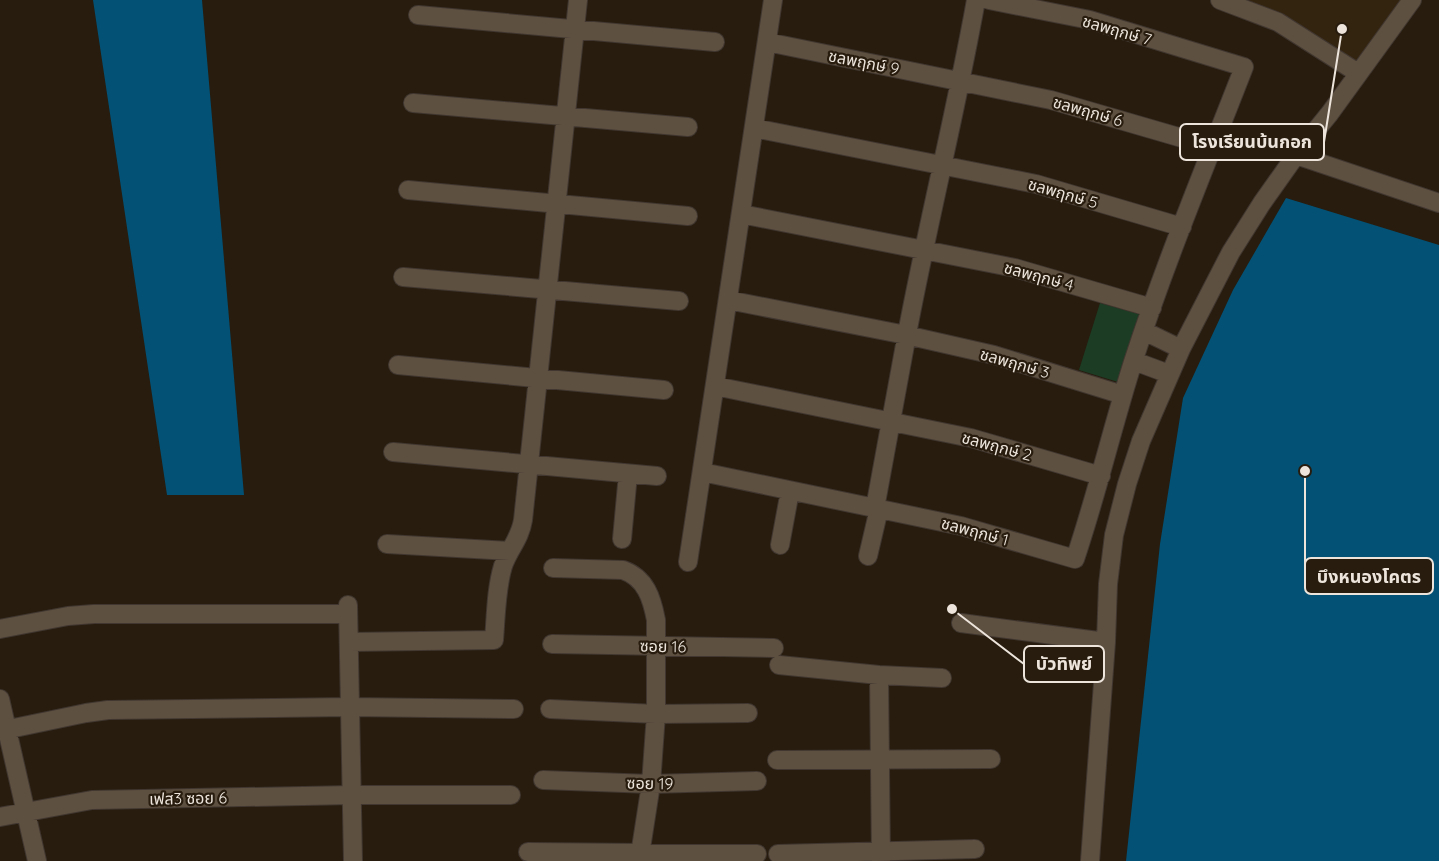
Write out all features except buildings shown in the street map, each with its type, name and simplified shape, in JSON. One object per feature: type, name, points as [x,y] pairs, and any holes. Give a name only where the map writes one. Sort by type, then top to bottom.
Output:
[{"type":"street","points":[[349,642],[494,640],[500,582],[504,564],[521,532],[530,464],[578,0]]},
{"type":"street","points":[[688,562],[773,0]]},
{"type":"street","points":[[868,556],[906,334],[941,165],[961,82],[976,0]]},
{"type":"street","name":"ชลพฤกษ์ 7","points":[[989,0],[1090,20],[1244,67],[1213,147]]},
{"type":"street","points":[[1221,0],[1278,22],[1359,73]]},
{"type":"street","points":[[1090,861],[1108,584],[1114,535],[1141,441],[1181,349],[1232,252],[1262,203],[1412,0]]},
{"type":"street","points":[[418,15],[715,42]]},
{"type":"street","name":"ชลพฤกษ์ 9","points":[[767,42],[961,82]]},
{"type":"street","name":"ชลพฤกษ์ 6","points":[[961,82],[1051,100],[1213,147]]},
{"type":"street","points":[[413,103],[688,127]]},
{"type":"street","name":"ชลพฤกษ์ 5","points":[[754,128],[1036,184],[1182,227]]},
{"type":"street","points":[[1101,476],[1123,395],[1152,308],[1213,147]]},
{"type":"street","points":[[1296,155],[1439,203]]},
{"type":"street","points":[[408,190],[688,216]]},
{"type":"street","name":"ชลพฤกษ์ 4","points":[[741,214],[1015,268],[1152,308]]},
{"type":"street","points":[[403,278],[679,301]]},
{"type":"street","name":"ชลพฤกษ์ 3","points":[[728,300],[906,334],[994,355],[1123,395]]},
{"type":"street","points":[[1144,332],[1181,349]]},
{"type":"street","points":[[1134,361],[1169,374]]},
{"type":"street","points":[[398,365],[664,390]]},
{"type":"street","name":"ชลพฤกษ์ 2","points":[[715,386],[970,438],[1101,476]]},
{"type":"street","points":[[393,452],[657,476]]},
{"type":"street","name":"ชลพฤกษ์ 1","points":[[702,472],[961,526],[1075,560],[1101,476]]},
{"type":"street","points":[[622,539],[628,474]]},
{"type":"street","points":[[780,544],[790,491]]},
{"type":"street","points":[[387,544],[510,552]]},
{"type":"street","points":[[553,568],[624,570],[632,573],[650,595],[656,620],[656,714],[651,784],[639,857]]},
{"type":"street","points":[[0,629],[68,616],[94,614],[348,609],[353,861]]},
{"type":"street","points":[[961,623],[1106,642]]},
{"type":"street","name":"ซอย 16","points":[[552,644],[656,646],[776,656],[879,675],[942,678]]},
{"type":"street","points":[[879,675],[881,856]]},
{"type":"street","points":[[0,699],[3,730],[26,813],[36,861]]},
{"type":"street","points":[[3,730],[108,710],[350,707],[514,709]]},
{"type":"street","points":[[550,709],[656,714],[748,713]]},
{"type":"street","points":[[777,760],[991,759]]},
{"type":"street","name":"ซอย 19","points":[[543,780],[651,784],[757,781]]},
{"type":"street","name":"เฟส3 ซอย 6","points":[[0,818],[92,800],[352,795],[511,795]]},
{"type":"street","points":[[778,854],[881,856],[975,849]]},
{"type":"street","points":[[528,852],[639,857],[757,854]]},
{"type":"shaded area","points":[[1239,0],[1403,0],[1357,64]]},
{"type":"green space","points":[[1100,303],[1139,314],[1118,382],[1079,370]]},
{"type":"water","points":[[93,0],[202,0],[244,495],[167,495]]},
{"type":"water","points":[[1286,198],[1439,245],[1439,861],[1126,861],[1160,544],[1183,398],[1233,290]]},
{"type":"place","name":"โรงเรียนบ้นกอก","points":[[1342,29]]},
{"type":"place","name":"บึงหนองโคตร","points":[[1305,471]]},
{"type":"place","name":"บัวทิพย์","points":[[952,609]]}]
